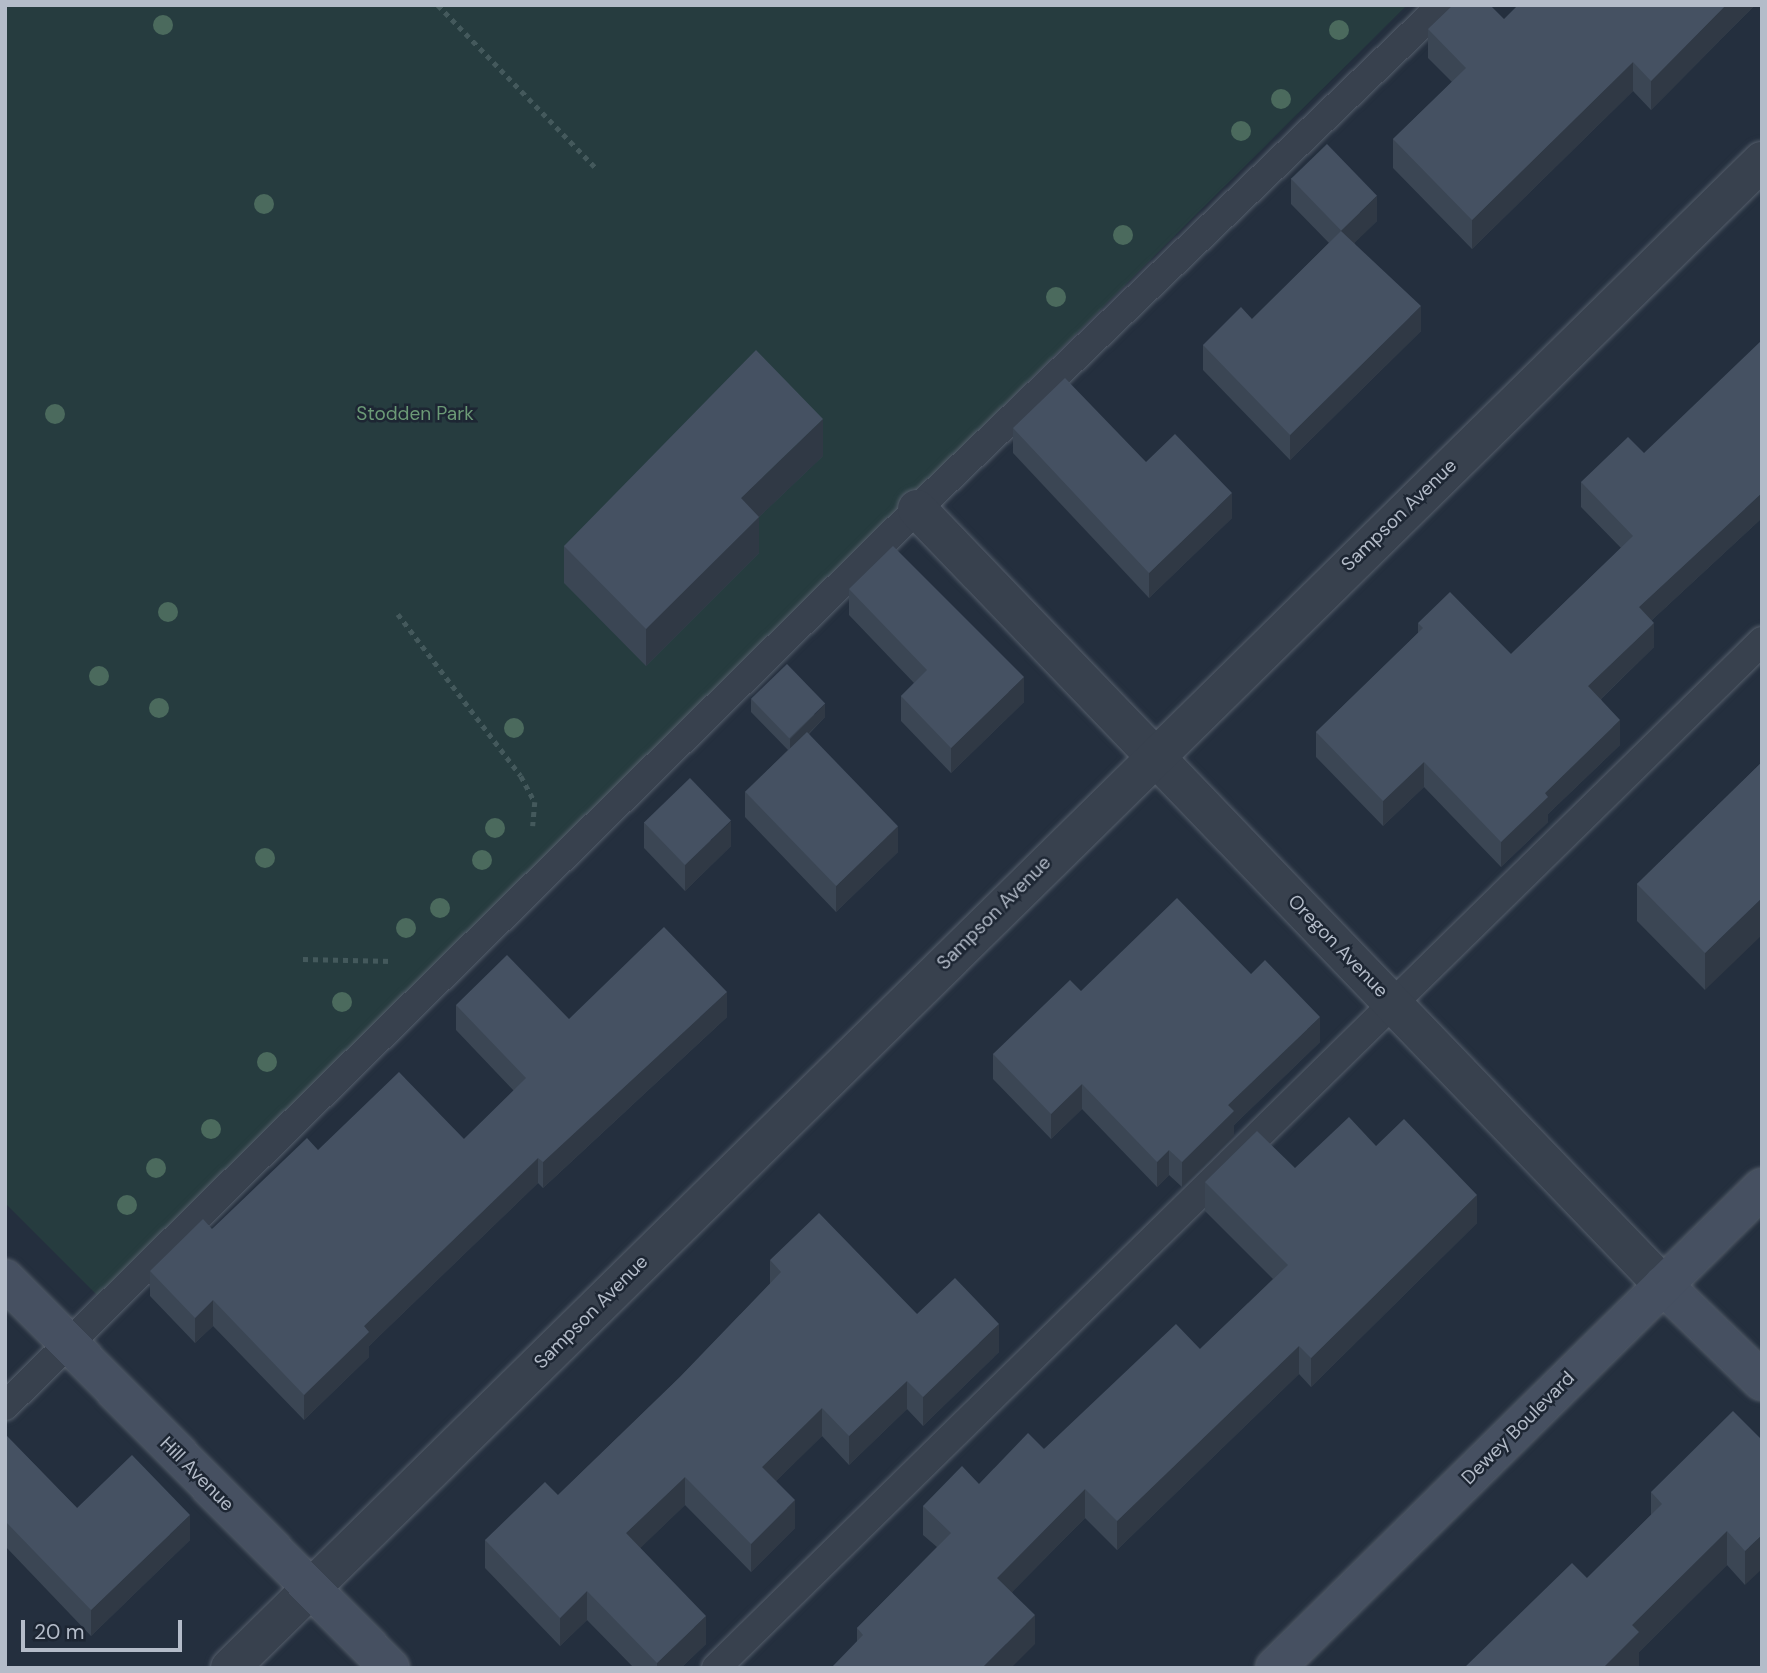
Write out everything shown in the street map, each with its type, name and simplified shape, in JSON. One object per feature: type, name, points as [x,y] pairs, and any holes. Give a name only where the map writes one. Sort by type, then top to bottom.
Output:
[{"type":"street","name":"Sampson Avenue","points":[[230,1668],[1153,754],[1762,161]]},
{"type":"street","name":"Oregon Avenue","points":[[917,509],[1663,1285],[1762,1381]]},
{"type":"street","name":"Dewey Boulevard","points":[[1275,1668],[1762,1188]]},
{"type":"street","name":"Hill Avenue","points":[[5,1279],[390,1668]]},
{"type":"lane","points":[[5,1406],[917,509],[1442,5]]},
{"type":"lane","points":[[716,1668],[1391,1002],[1762,641]]},
{"type":"path","points":[[438,5],[595,167]]},
{"type":"path","points":[[398,614],[522,776],[535,802],[533,836]]},
{"type":"path","points":[[303,959],[345,964],[403,958]]},
{"type":"green space","name":"Stodden Park","points":[[5,5],[1407,5],[103,1301],[5,1203]]},
{"type":"building","points":[[1453,5],[1490,5],[1504,19],[1518,5],[1726,5],[1651,81],[1633,62],[1472,220],[1393,139],[1466,68],[1428,29]]},
{"type":"building","points":[[1327,144],[1377,196],[1341,231],[1291,179]]},
{"type":"building","points":[[1341,231],[1421,306],[1290,435],[1203,345],[1241,307],[1252,319]]},
{"type":"building","points":[[1762,340],[1762,493],[1639,607],[1654,623],[1588,686],[1620,720],[1545,793],[1548,797],[1501,842],[1424,762],[1383,801],[1316,732],[1423,628],[1418,623],[1450,592],[1511,654],[1633,536],[1581,482],[1628,437],[1644,453]]},
{"type":"building","points":[[756,350],[823,419],[741,498],[759,517],[646,629],[564,546]]},
{"type":"building","points":[[1065,378],[1146,462],[1175,434],[1232,493],[1149,573],[1013,428]]},
{"type":"building","points":[[893,546],[1024,677],[951,748],[901,696],[927,670],[849,589]]},
{"type":"building","points":[[787,664],[825,704],[789,738],[751,699]]},
{"type":"building","points":[[807,732],[898,826],[836,886],[745,792]]},
{"type":"building","points":[[1762,762],[1762,898],[1705,953],[1637,884]]},
{"type":"building","points":[[690,778],[731,820],[685,865],[644,822]]},
{"type":"building","points":[[1177,898],[1251,974],[1265,960],[1320,1017],[1228,1105],[1234,1111],[1182,1162],[1169,1150],[1157,1162],[1082,1084],[1051,1114],[993,1054],[1070,980],[1081,991]]},
{"type":"building","points":[[664,927],[727,992],[543,1162],[538,1158],[364,1326],[369,1332],[304,1395],[213,1300],[195,1318],[150,1271],[203,1219],[212,1229],[307,1138],[318,1150],[399,1072],[464,1139],[526,1078],[456,1005],[507,955],[569,1019]]},
{"type":"building","points":[[1349,1117],[1376,1146],[1404,1119],[1477,1195],[1311,1358],[1299,1346],[1117,1521],[1085,1489],[997,1578],[1035,1615],[982,1668],[831,1668],[863,1635],[857,1628],[951,1533],[923,1506],[962,1466],[979,1484],[1028,1433],[1044,1449],[1176,1324],[1200,1349],[1288,1265],[1205,1182],[1257,1131],[1295,1168]]},
{"type":"building","points":[[819,1213],[917,1314],[955,1278],[999,1324],[923,1397],[907,1381],[849,1436],[822,1408],[762,1467],[795,1500],[751,1544],[685,1477],[626,1533],[706,1616],[657,1663],[587,1591],[560,1618],[485,1540],[545,1482],[558,1495],[680,1377],[781,1272],[770,1260]]},
{"type":"building","points":[[1733,1411],[1762,1440],[1762,1535],[1745,1551],[1727,1531],[1632,1625],[1639,1632],[1603,1668],[1464,1668],[1572,1563],[1587,1578],[1662,1504],[1651,1492]]},
{"type":"building","points":[[5,1434],[77,1508],[132,1455],[190,1515],[91,1610],[5,1521]]}]
